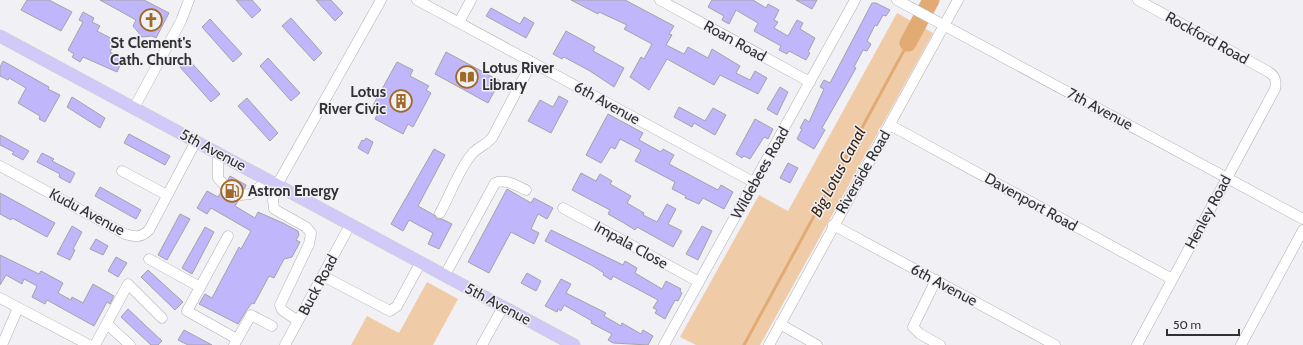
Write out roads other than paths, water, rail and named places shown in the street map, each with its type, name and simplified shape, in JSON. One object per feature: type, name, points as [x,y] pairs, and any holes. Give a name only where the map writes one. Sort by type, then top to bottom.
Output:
[{"type":"main road","name":"5th Avenue","points":[[0,36],[574,345]]},
{"type":"street","points":[[298,321],[282,310],[280,305],[309,244],[311,233],[306,227],[274,208],[273,183],[381,0]]},
{"type":"street","name":"6th Avenue","points":[[417,0],[755,183]]},
{"type":"street","points":[[459,22],[471,0]]},
{"type":"street","name":"Roan Road","points":[[660,0],[810,82]]},
{"type":"street","name":"Wildebees Road","points":[[664,345],[855,0]]},
{"type":"street","name":"7th Avenue","points":[[897,0],[1303,218]]},
{"type":"street","name":"Riverside Road","points":[[769,345],[833,225],[890,125],[958,0]]},
{"type":"street","name":"Rockford Road","points":[[1138,0],[1267,70],[1275,78]]},
{"type":"street","points":[[134,108],[182,21],[185,2]]},
{"type":"street","points":[[440,213],[468,160],[478,149],[492,138],[532,62]]},
{"type":"street","name":"Henley Road","points":[[1136,345],[1275,89],[1275,78]]},
{"type":"street","name":"Davenport Road","points":[[890,125],[1172,279]]},
{"type":"street","name":"Kudu Avenue","points":[[0,166],[132,236],[138,237],[149,230],[166,195],[196,141]]},
{"type":"street","points":[[218,153],[218,178],[224,186]]},
{"type":"street","points":[[122,171],[166,195]]},
{"type":"street","points":[[445,275],[495,183],[506,181],[526,190]]},
{"type":"street","points":[[241,195],[250,194],[273,183]]},
{"type":"street","name":"Impala Close","points":[[563,208],[699,282]]},
{"type":"street","name":"Buck Road","points":[[285,345],[350,225]]},
{"type":"street","name":"6th Avenue","points":[[833,225],[1056,345]]},
{"type":"street","points":[[1241,345],[1303,230]]},
{"type":"street","points":[[228,236],[187,311],[236,342],[251,315],[272,326]]},
{"type":"street","points":[[149,259],[200,287]]},
{"type":"street","points":[[323,276],[390,312],[397,306],[421,262]]},
{"type":"street","points":[[936,280],[914,327],[920,334],[940,345]]},
{"type":"street","points":[[95,345],[128,284],[162,318]]},
{"type":"street","points":[[0,298],[89,345]]},
{"type":"street","points":[[482,345],[503,307]]},
{"type":"street","points":[[2,345],[18,308]]},
{"type":"street","points":[[107,324],[130,345]]},
{"type":"street","points":[[780,324],[817,345]]},
{"type":"waterway","name":"Big Lotus Canal","points":[[908,43],[931,0]]},
{"type":"waterway","name":"Big Lotus Canal","points":[[744,345],[908,43]]},
{"type":"tunnel","points":[[225,186],[241,195]]},
{"type":"place","name":"St Clement's Cath. Church","points":[[151,20]]},
{"type":"place","name":"Lotus River Library","points":[[467,77]]},
{"type":"place","name":"Lotus River Civic","points":[[401,101]]},
{"type":"place","name":"Astron Energy","points":[[232,191]]}]
